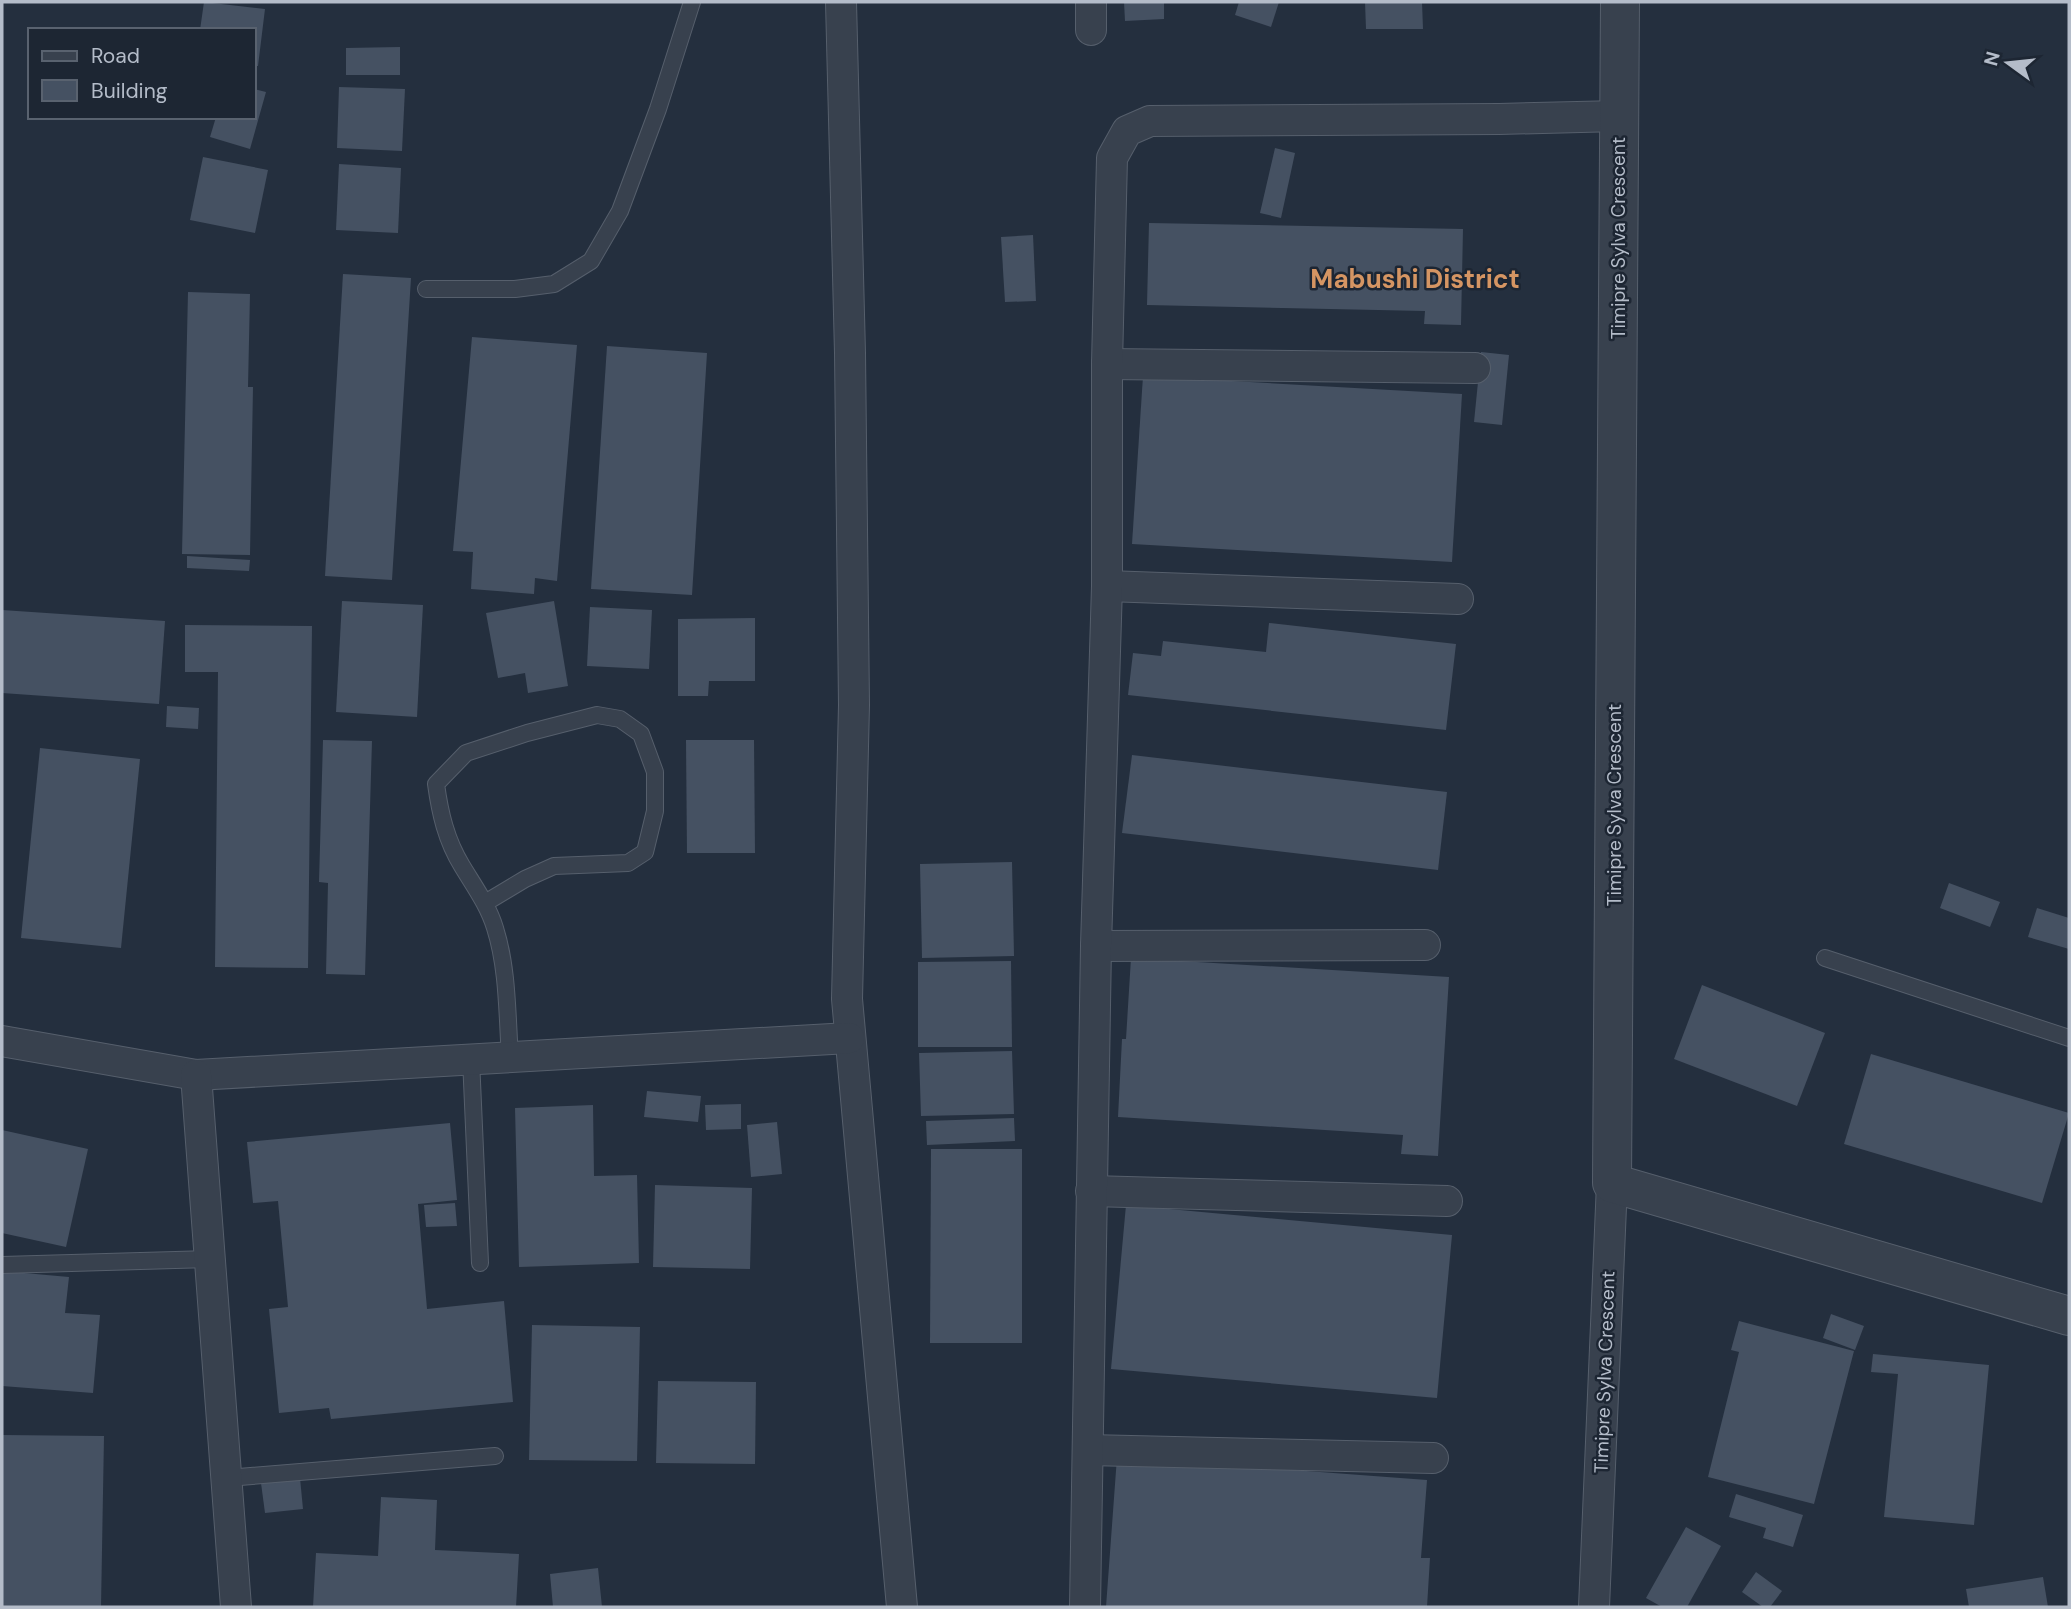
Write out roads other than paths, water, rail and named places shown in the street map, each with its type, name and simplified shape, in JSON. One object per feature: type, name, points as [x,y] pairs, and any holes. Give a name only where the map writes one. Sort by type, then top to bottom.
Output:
[{"type":"street","points":[[841,2],[850,353],[854,705],[847,999],[902,1607]]},
{"type":"street","name":"Timipre Sylva Crescent","points":[[1594,1607],[1612,1184],[1620,2]]},
{"type":"street","points":[[1085,1607],[1096,946],[1107,586],[1107,364],[1112,158],[1127,131],[1150,121],[1619,116]]},
{"type":"street","points":[[1107,364],[1475,368]]},
{"type":"street","points":[[1107,586],[1458,599]]},
{"type":"street","points":[[1096,946],[1425,944]]},
{"type":"street","points":[[2,1041],[196,1075],[849,1038]]},
{"type":"street","points":[[196,1075],[236,1607]]},
{"type":"street","points":[[1612,1184],[2069,1316]]},
{"type":"street","points":[[1091,1191],[1447,1201]]},
{"type":"street","points":[[1088,1450],[1433,1458]]},
{"type":"lane","points":[[426,289],[515,289],[554,284],[591,261],[620,211],[658,109],[692,2]]},
{"type":"lane","points":[[485,903],[525,879],[554,866],[628,863],[645,852],[654,811],[655,772],[640,734],[620,719],[597,715],[527,733],[466,753],[436,784],[441,819],[454,852],[485,903],[495,928],[505,984],[510,1057]]},
{"type":"lane","points":[[1825,958],[2069,1038]]},
{"type":"lane","points":[[471,1059],[480,1263]]},
{"type":"lane","points":[[2,1265],[210,1259]]},
{"type":"lane","points":[[227,1478],[495,1457]]},
{"type":"district","name":"Mabushi District","points":[[1415,279]]}]
